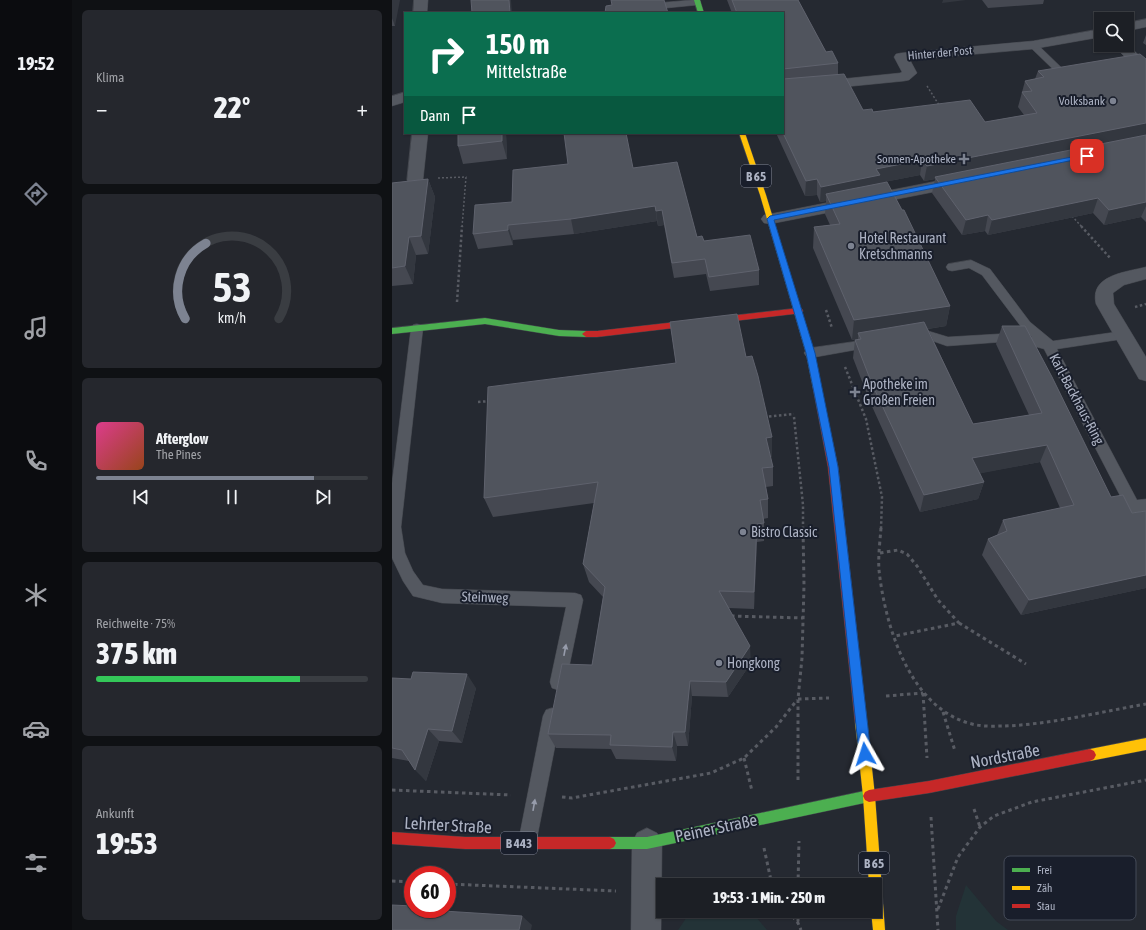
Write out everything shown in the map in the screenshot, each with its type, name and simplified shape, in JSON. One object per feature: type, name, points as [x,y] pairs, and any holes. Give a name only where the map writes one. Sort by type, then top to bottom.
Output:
[{"type":"main road","points":[[697,1],[701,12]]},
{"type":"main road","name":"B 65","points":[[742,134],[799,311],[810,353],[833,467],[869,796],[879,930]]},
{"type":"main road","points":[[392,331],[485,321],[559,334],[597,334],[799,311]]},
{"type":"main road","name":"Nordstraße","points":[[869,796],[929,787],[1146,744]]},
{"type":"main road","name":"Peiner Straße","points":[[647,843],[869,796]]},
{"type":"main road","name":"Lehrter Straße","points":[[392,838],[465,843],[647,843]]},
{"type":"street","points":[[420,12],[421,0]]},
{"type":"street","points":[[1134,26],[1146,23]]},
{"type":"street","name":"Hinter der Post","points":[[784,89],[904,77],[910,73],[901,57],[1033,45],[1094,34]]},
{"type":"street","points":[[1127,52],[1142,67]]},
{"type":"street","points":[[415,180],[420,134]]},
{"type":"street","points":[[770,219],[976,178]]},
{"type":"street","points":[[1146,273],[1118,280],[1110,284],[1104,290],[1103,296],[1105,304],[1146,374]]},
{"type":"street","points":[[646,930],[647,843]]},
{"type":"lane","points":[[636,8],[697,1]]},
{"type":"lane","points":[[1033,45],[1064,75],[1079,73]]},
{"type":"lane","points":[[1123,66],[1142,67]]},
{"type":"lane","points":[[952,267],[971,264],[986,272],[1026,325],[1049,346]]},
{"type":"lane","name":"Steinweg","points":[[417,328],[394,527],[396,553],[408,576],[418,591],[442,596],[575,600],[527,843]]},
{"type":"lane","points":[[902,338],[925,334],[947,342],[1015,337],[1049,346]]},
{"type":"lane","name":"Karl-Backhaus-Ring","points":[[1123,334],[1049,346],[1133,507],[1146,505]]},
{"type":"lane","points":[[810,353],[886,341]]},
{"type":"path","points":[[910,73],[922,78],[943,111]]},
{"type":"path","points":[[415,180],[466,176],[455,324]]},
{"type":"path","points":[[1070,214],[1128,277]]},
{"type":"path","points":[[478,402],[493,401]]},
{"type":"path","points":[[392,790],[572,798],[711,773],[744,758],[776,728],[798,699],[802,658],[803,505],[792,406]]},
{"type":"path","points":[[756,418],[794,414]]},
{"type":"path","points":[[880,553],[898,550],[907,554],[917,566],[938,600],[959,623],[1026,664]]},
{"type":"path","points":[[723,616],[803,618]]},
{"type":"path","points":[[895,636],[959,623]]},
{"type":"path","points":[[923,692],[943,712],[972,724],[991,726],[1031,725],[1146,704]]},
{"type":"path","points":[[938,930],[938,909],[958,857],[980,827],[994,816],[1032,802],[1146,780]]},
{"type":"path","points":[[392,881],[404,882]]},
{"type":"path","points":[[456,884],[646,892]]},
{"type":"path","points":[[794,918],[801,930]]},
{"type":"path","points":[[798,918],[798,923]]},
{"type":"shaded area","points":[[966,885],[996,921],[1008,930],[956,930],[956,916]]},
{"type":"shaded area","points":[[686,918],[757,918],[767,930],[678,930]]},
{"type":"building","points":[[471,0],[509,0],[510,12],[472,12]]},
{"type":"building","points":[[611,0],[664,0],[668,12],[605,12],[606,6],[612,5]]},
{"type":"building","points":[[732,0],[798,0],[826,52],[832,51],[838,63],[784,69],[784,12],[737,12]]},
{"type":"building","points":[[1140,54],[1146,59],[1146,123],[927,166],[922,160],[876,169],[880,175],[821,187],[817,179],[806,181],[783,134],[784,79],[844,74],[863,110],[872,109],[873,112],[970,100],[985,122],[1037,113],[1022,92],[1032,91],[1025,81],[1044,77],[1038,71]]},
{"type":"building","points":[[458,134],[502,134],[502,141],[458,146]]},
{"type":"building","points":[[564,134],[626,134],[633,168],[677,162],[697,237],[702,236],[704,241],[750,235],[759,270],[709,277],[705,259],[672,263],[662,210],[656,211],[655,206],[571,219],[508,225],[508,230],[473,234],[475,205],[512,202],[513,170],[568,164]]},
{"type":"building","points":[[1146,135],[1146,202],[1109,210],[1098,198],[992,220],[988,215],[966,220],[935,177]]},
{"type":"building","points":[[428,179],[421,236],[409,237],[405,266],[392,268],[392,183]]},
{"type":"building","points":[[887,182],[902,210],[904,210],[950,306],[854,320],[814,227],[840,224],[826,194]]},
{"type":"building","points":[[737,314],[746,357],[752,356],[758,376],[772,437],[766,438],[773,467],[762,468],[768,499],[760,500],[764,523],[757,524],[754,592],[719,591],[750,646],[726,682],[690,681],[685,732],[673,732],[672,747],[610,745],[611,735],[548,734],[562,664],[592,665],[605,587],[583,564],[598,482],[484,498],[488,387],[676,363],[670,322]]},
{"type":"building","points":[[924,322],[973,424],[1042,413],[1002,326],[1025,326],[1052,377],[1111,497],[1123,495],[1132,513],[1146,511],[1146,575],[1029,600],[988,539],[1007,531],[1003,520],[1074,505],[1047,445],[972,458],[984,482],[924,495],[872,384],[855,340],[861,339],[858,333]]},
{"type":"building","points":[[413,672],[467,674],[452,731],[428,729],[415,770],[402,750],[392,748],[392,678],[411,679]]},
{"type":"building","points":[[392,905],[404,906],[404,918],[456,918],[456,912],[522,916],[519,930],[392,930]]},
{"type":"traffic: fast","points":[[697,0],[701,12]]},
{"type":"traffic: fast","points":[[392,331],[485,321],[559,333],[586,334]]},
{"type":"traffic: fast","points":[[610,843],[647,843],[869,796]]},
{"type":"traffic: slow","points":[[742,134],[763,195],[810,353],[817,388]]},
{"type":"traffic: slow","points":[[861,722],[869,796],[879,930]]},
{"type":"traffic: slow","points":[[1090,755],[1146,744]]},
{"type":"traffic: jam","points":[[586,334],[799,311]]},
{"type":"traffic: jam","points":[[817,388],[833,467],[861,722]]},
{"type":"traffic: jam","points":[[869,796],[929,787],[1090,755]]},
{"type":"traffic: jam","points":[[392,838],[465,843],[610,843]]},
{"type":"place","name":"Volksbank","points":[[1113,101]]},
{"type":"place","name":"Sonnen-Apotheke","points":[[964,159]]},
{"type":"place","name":"Hotel Restaurant Kretschmanns","points":[[851,246]]},
{"type":"place","name":"Apotheke im Großen Freien","points":[[855,392]]},
{"type":"place","name":"Bistro Classic","points":[[743,532]]},
{"type":"place","name":"Hongkong","points":[[719,663]]},
{"type":"route","points":[[865,754],[860,698],[833,467],[810,353],[799,311],[770,219],[1087,156]]}]
